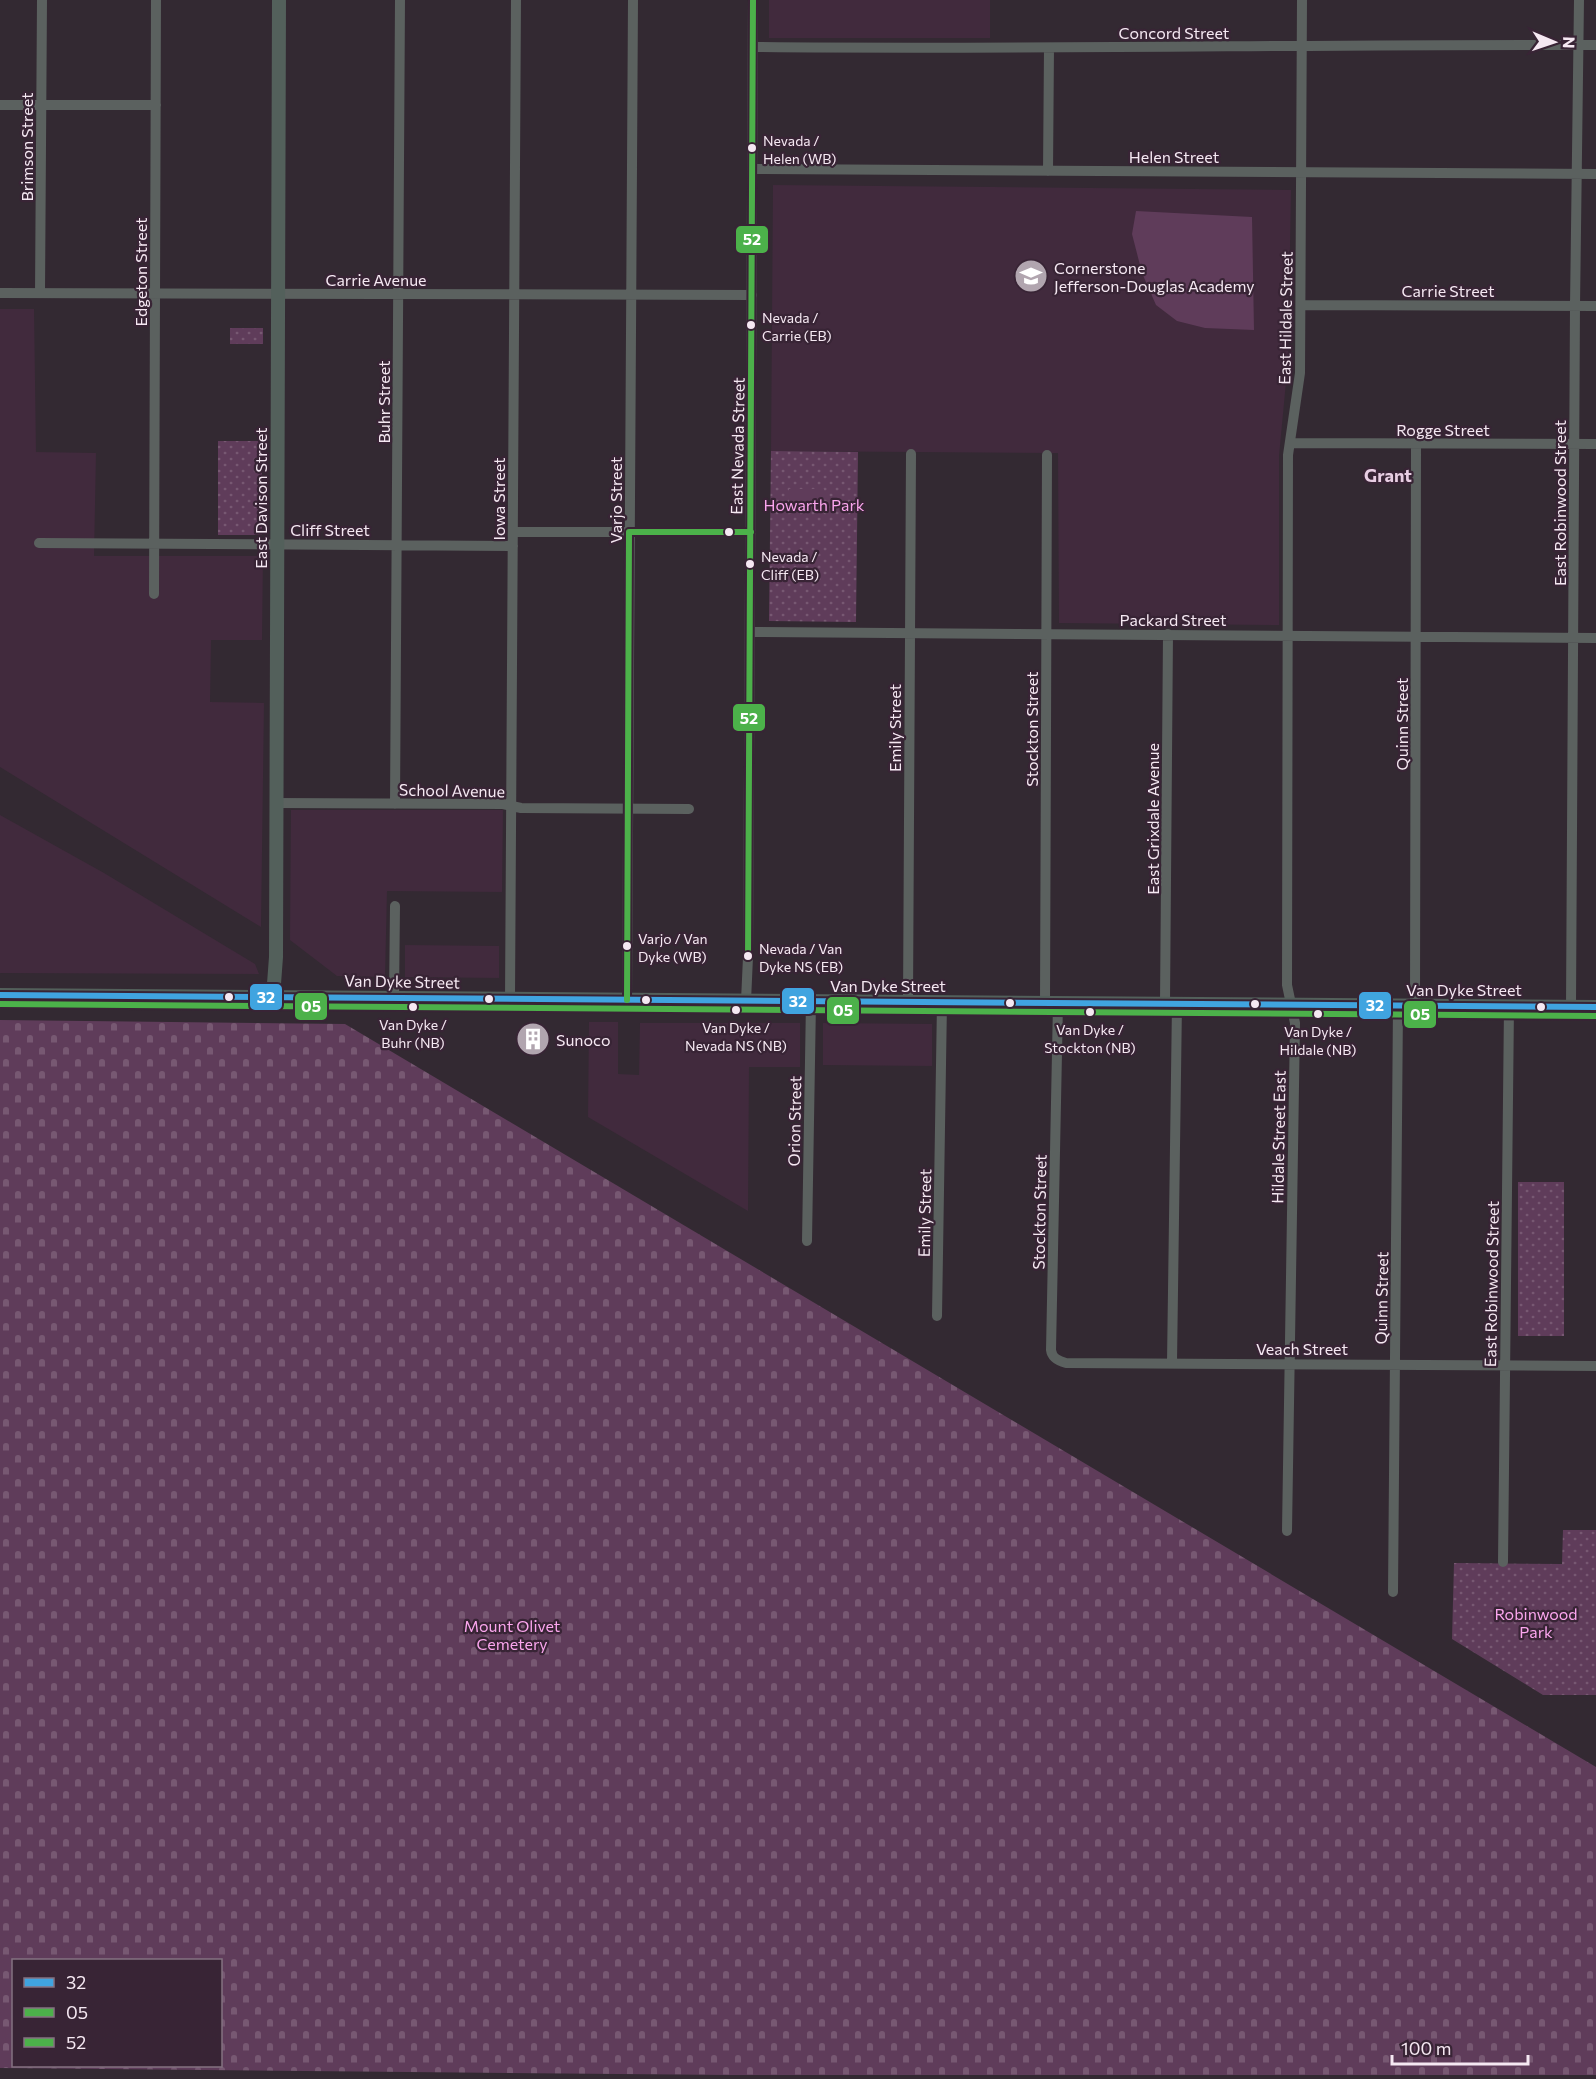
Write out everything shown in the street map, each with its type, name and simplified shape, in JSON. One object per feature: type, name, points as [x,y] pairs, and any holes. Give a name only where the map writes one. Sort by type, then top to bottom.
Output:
[{"type":"main road","name":"East Davison Street","points":[[273,997],[276,957],[279,0]]},
{"type":"main road","name":"Van Dyke Street","points":[[0,995],[1596,1006]]},
{"type":"street","name":"Brimson Street","points":[[40,293],[42,0]]},
{"type":"street","name":"Edgeton Street","points":[[154,594],[156,0]]},
{"type":"street","name":"Buhr Street","points":[[396,804],[400,0]]},
{"type":"street","name":"Iowa Street","points":[[510,999],[516,0]]},
{"type":"street","name":"Varjo Street","points":[[627,1000],[633,0]]},
{"type":"street","name":"East Nevada Street","points":[[746,1000],[748,973],[753,0]]},
{"type":"street","name":"East Hildale Street","points":[[1288,635],[1288,455],[1300,373],[1302,0]]},
{"type":"street","name":"East Robinwood Street","points":[[1571,1006],[1579,0]]},
{"type":"street","name":"Concord Street","points":[[753,47],[1596,45]]},
{"type":"street","points":[[1048,171],[1049,48]]},
{"type":"street","points":[[0,105],[156,105]]},
{"type":"street","name":"Helen Street","points":[[752,169],[1596,174]]},
{"type":"street","name":"Carrie Avenue","points":[[0,293],[752,295]]},
{"type":"street","name":"Carrie Street","points":[[1301,305],[1596,306]]},
{"type":"street","name":"Rogge Street","points":[[1290,443],[1596,444]]},
{"type":"street","name":"Quinn Street","points":[[1415,1005],[1416,444]]},
{"type":"street","name":"Emily Street","points":[[908,1002],[911,454]]},
{"type":"street","name":"Stockton Street","points":[[1047,455],[1052,1003],[1052,1350]]},
{"type":"street","points":[[513,532],[751,532]]},
{"type":"street","name":"Cliff Street","points":[[39,543],[513,546]]},
{"type":"street","name":"Packard Street","points":[[750,632],[1596,638]]},
{"type":"street","name":"East Grixdale Avenue","points":[[1168,634],[1172,1363]]},
{"type":"street","name":"Hildale Street East","points":[[1287,1531],[1295,1023],[1287,985],[1288,635]]},
{"type":"street","name":"School Avenue","points":[[275,803],[503,804],[520,808],[689,809]]},
{"type":"street","points":[[394,998],[395,906]]},
{"type":"street","name":"Orion Street","points":[[807,1241],[811,1001]]},
{"type":"street","name":"Emily Street","points":[[937,1316],[942,1002]]},
{"type":"street","name":"Quinn Street","points":[[1393,1592],[1398,1005]]},
{"type":"street","name":"East Robinwood Street","points":[[1503,1562],[1509,1006]]},
{"type":"street","name":"Veach Street","points":[[1052,1350],[1056,1359],[1066,1363],[1596,1366]]},
{"type":"shaded area","points":[[769,0],[990,0],[990,38],[769,38]]},
{"type":"shaded area","name":"Cornerstone Jefferson-Douglas Academy","points":[[773,185],[1291,190],[1288,361],[1279,456],[1279,625],[1059,623],[1058,453],[771,451]]},
{"type":"shaded area","points":[[0,309],[34,309],[36,452],[96,453],[94,556],[263,556],[262,640],[211,640],[210,702],[264,703],[261,927],[0,767]]},
{"type":"shaded area","points":[[291,810],[503,810],[502,892],[387,891],[385,977],[337,976],[290,940]]},
{"type":"shaded area","points":[[0,815],[104,873],[255,964],[259,974],[0,973]]},
{"type":"shaded area","points":[[405,945],[499,946],[499,978],[405,977]]},
{"type":"shaded area","points":[[589,1022],[618,1022],[618,1074],[639,1075],[640,1023],[800,1023],[800,1067],[749,1067],[748,1211],[588,1117]]},
{"type":"shaded area","points":[[823,1023],[932,1024],[932,1066],[823,1065]]},
{"type":"green space","points":[[1136,211],[1252,217],[1254,330],[1205,328],[1177,321],[1156,305],[1142,273],[1132,234]]},
{"type":"green space","points":[[230,328],[263,328],[263,344],[230,344]]},
{"type":"green space","points":[[218,441],[262,441],[262,535],[218,535]]},
{"type":"green space","name":"Howarth Park","points":[[771,451],[858,452],[856,622],[769,621]]},
{"type":"green space","points":[[789,489],[824,489],[824,510],[789,510]]},
{"type":"green space","name":"Mount Olivet Cemetery","points":[[0,1020],[345,1024],[1596,1767],[1596,2075],[729,2075],[0,2068]]},
{"type":"green space","points":[[1518,1182],[1564,1182],[1564,1336],[1518,1336]]},
{"type":"green space","name":"Robinwood Park","points":[[1563,1530],[1596,1530],[1596,1695],[1543,1695],[1452,1639],[1454,1563],[1562,1564]]},
{"type":"transit line","name":"52","points":[[748,957],[753,0]]},
{"type":"transit line","name":"52","points":[[627,1000],[629,532],[751,532]]},
{"type":"transit line","name":"32","points":[[0,995],[1596,1007]]},
{"type":"transit line","name":"05","points":[[0,1004],[1596,1016]]},
{"type":"place","name":"Nevada / Helen (WB)","points":[[752,148]]},
{"type":"place","name":"Cornerstone Jefferson-Douglas Academy","points":[[1031,276]]},
{"type":"place","name":"Nevada / Carrie (EB)","points":[[751,325]]},
{"type":"place","name":"Nevada / Cliff (EB)","points":[[750,564]]},
{"type":"place","name":"Varjo / Van Dyke (WB)","points":[[627,946]]},
{"type":"place","name":"Nevada / Van Dyke NS (EB)","points":[[748,956]]},
{"type":"place","name":"Van Dyke / Buhr (NB)","points":[[413,1007]]},
{"type":"place","name":"Van Dyke / Nevada NS (NB)","points":[[736,1010]]},
{"type":"place","name":"Van Dyke / Stockton (NB)","points":[[1090,1012]]},
{"type":"place","name":"Van Dyke / Hildale (NB)","points":[[1318,1014]]},
{"type":"place","name":"Sunoco","points":[[533,1039]]},
{"type":"district","name":"Grant","points":[[1388,475]]}]
